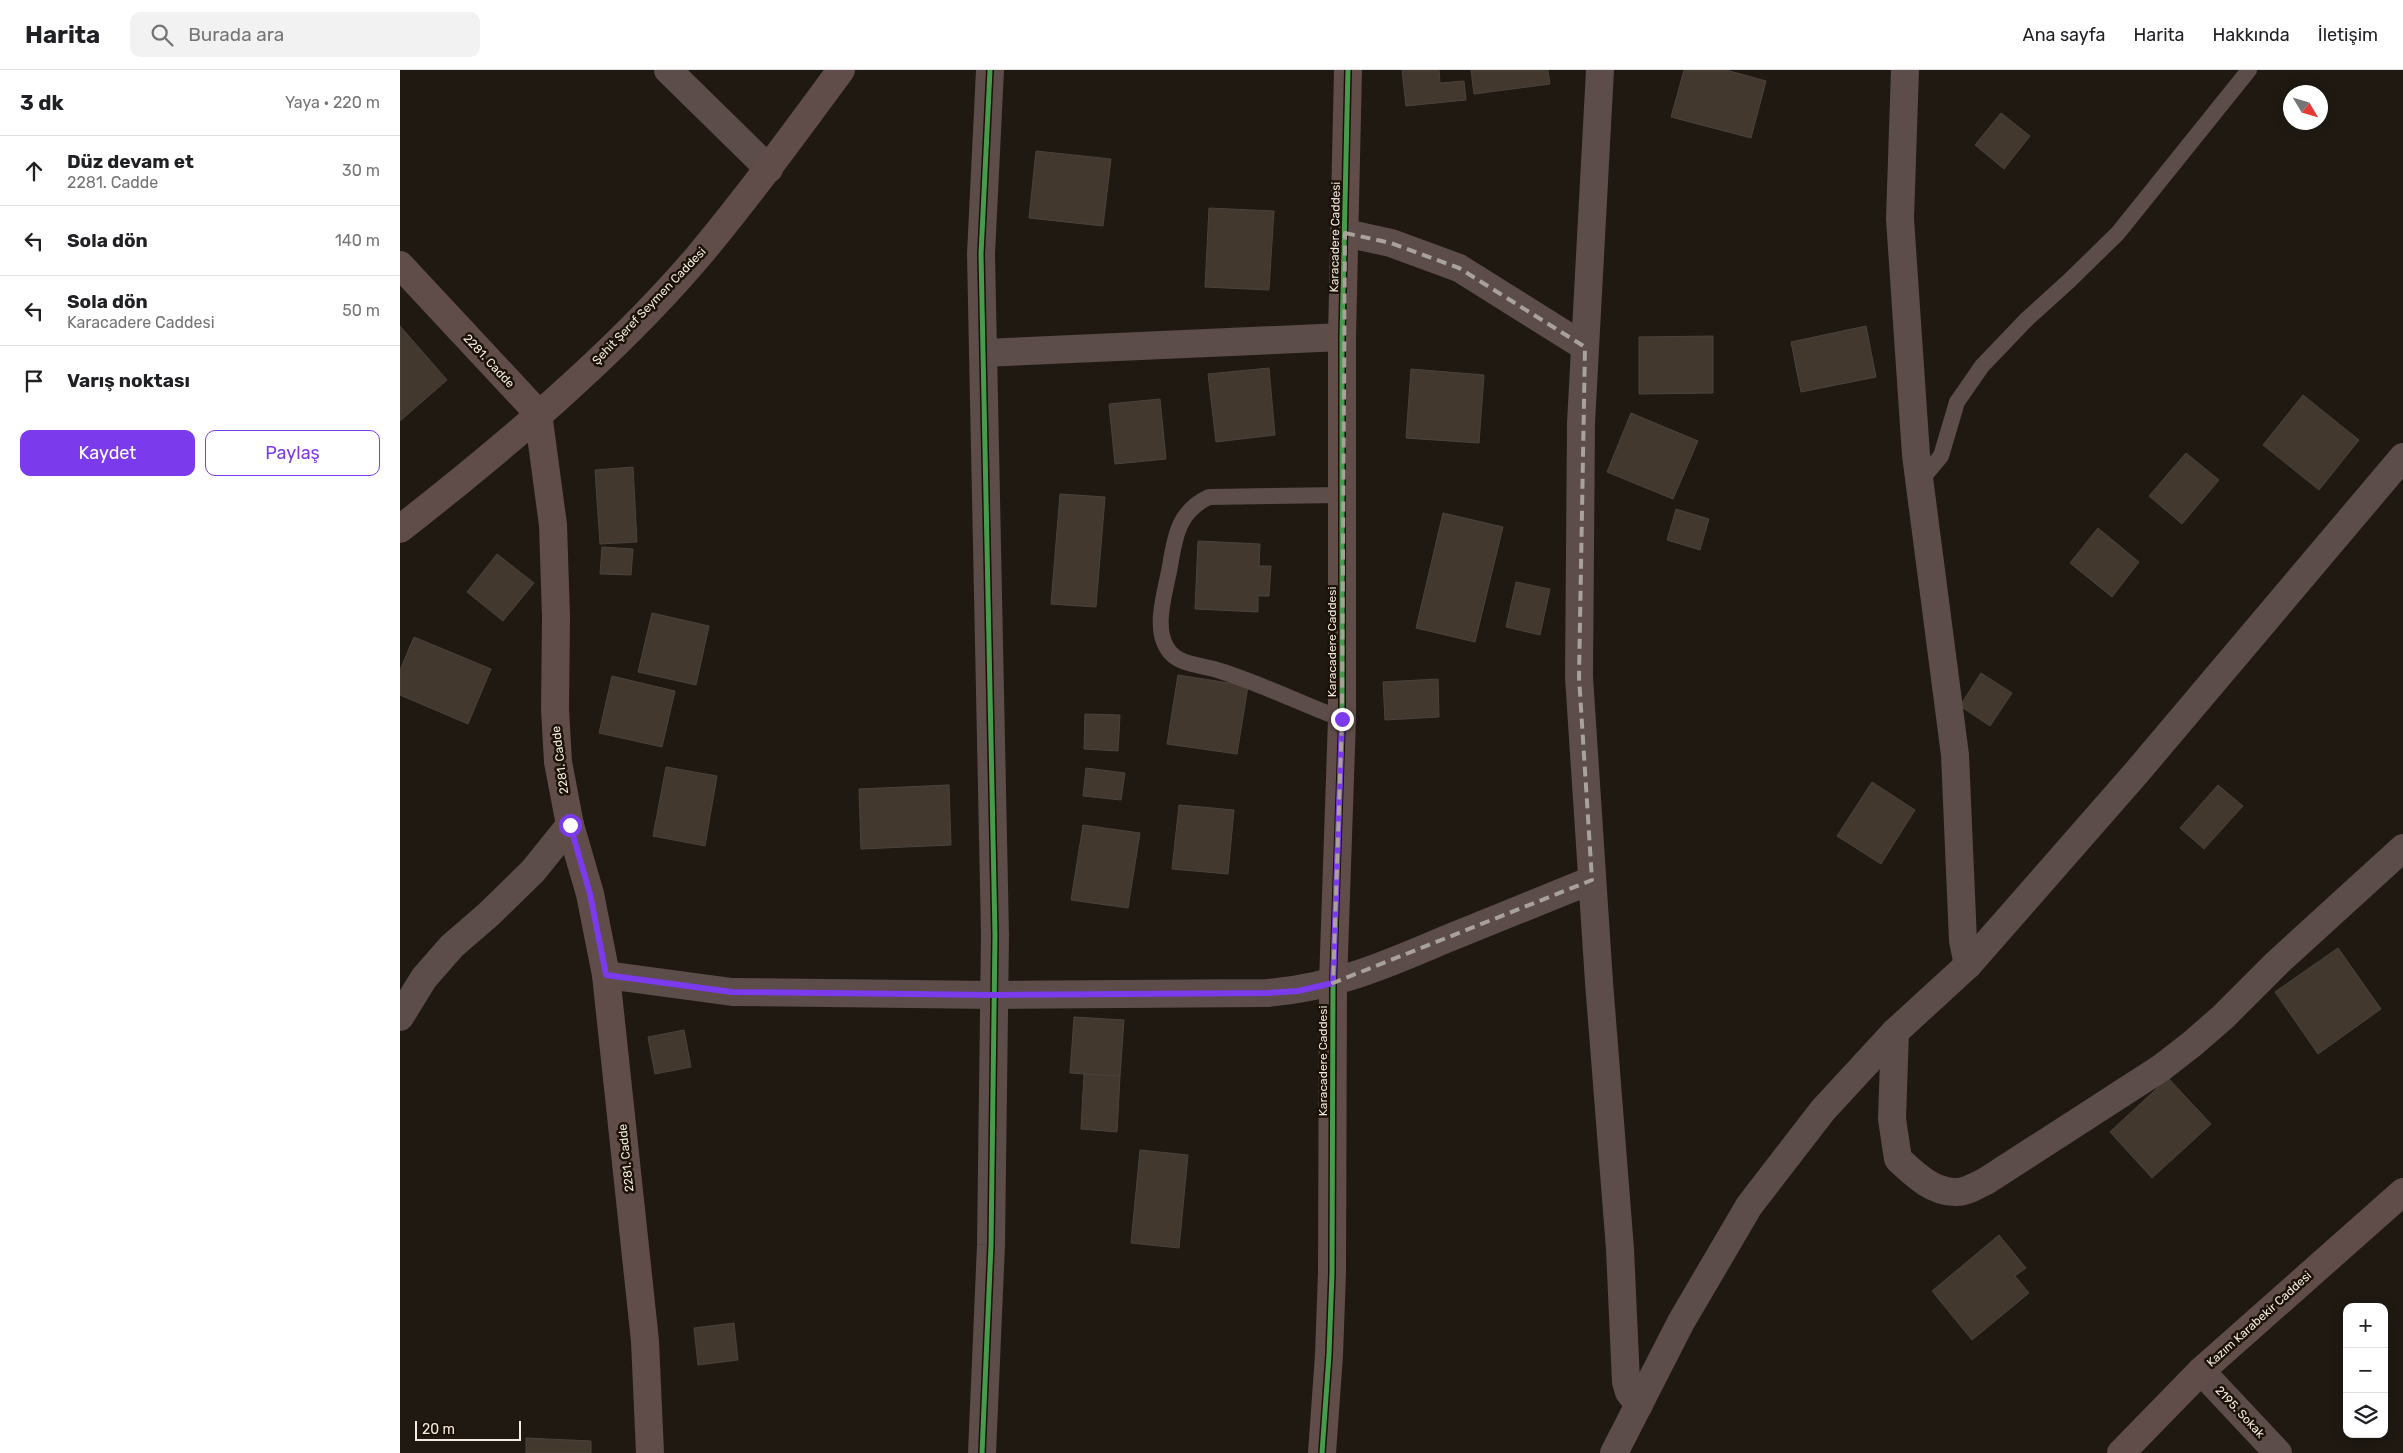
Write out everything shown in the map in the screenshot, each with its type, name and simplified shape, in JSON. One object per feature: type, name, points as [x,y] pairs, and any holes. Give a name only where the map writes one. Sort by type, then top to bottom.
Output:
[{"type":"street","points":[[668,70],[768,169]]},
{"type":"street","name":"Şehit Şeref Seymen Caddesi","points":[[400,529],[446,492],[608,352],[681,274],[768,169],[841,70]]},
{"type":"street","points":[[982,1453],[991,1245],[995,995],[980,254],[990,70]]},
{"type":"street","name":"Karacadere Caddesi","points":[[1322,1453],[1329,1355],[1332,1273],[1333,983],[1342,719],[1342,337],[1348,70]]},
{"type":"street","points":[[1600,70],[1581,423],[1579,677],[1592,880],[1620,1250],[1626,1382],[1629,1392],[1639,1405]]},
{"type":"street","points":[[1905,70],[1900,219],[1916,455],[1955,755],[1963,941],[1968,965]]},
{"type":"street","points":[[1345,233],[1392,243],[1459,268],[1585,347]]},
{"type":"street","name":"2281. Cadde","points":[[400,265],[538,413],[553,525],[556,617],[554,709],[558,762],[570,825],[590,894],[606,975],[645,1341],[650,1453]]},
{"type":"street","points":[[983,353],[1342,337]]},
{"type":"street","points":[[1614,1453],[1682,1322],[1748,1206],[1823,1110],[1895,1032],[1968,965],[2137,772],[2403,456]]},
{"type":"street","points":[[400,1017],[424,978],[452,946],[534,871],[570,825]]},
{"type":"street","points":[[1895,1032],[1892,1119],[1898,1159],[1920,1179],[1939,1189],[1958,1193],[1986,1181],[2161,1068],[2223,1017],[2277,963],[2403,848]]},
{"type":"street","points":[[606,975],[732,992],[995,995],[1267,993],[1298,991],[1333,983],[1390,963],[1592,880]]},
{"type":"street","name":"Kazım Karabekir Caddesi","points":[[2122,1453],[2201,1371],[2403,1192]]},
{"type":"street","name":"2195. Sokak","points":[[2201,1371],[2278,1453]]},
{"type":"lane","points":[[1920,481],[1941,456],[1958,402],[1982,366],[2026,320],[2118,233],[2249,70]]},
{"type":"lane","points":[[1342,496],[1209,497],[1194,504],[1182,520],[1172,551],[1162,615],[1161,634],[1166,648],[1174,657],[1193,665],[1241,678],[1342,719]]},
{"type":"highlighted area","points":[[1345,233],[1391,243],[1459,268],[1585,347],[1579,677],[1592,880],[1333,983],[1342,719]]},
{"type":"building","points":[[1402,70],[1439,70],[1440,83],[1464,81],[1466,100],[1406,106]]},
{"type":"building","points":[[1471,70],[1548,70],[1550,84],[1474,94]]},
{"type":"building","points":[[1684,70],[1726,70],[1766,81],[1751,138],[1671,117]]},
{"type":"building","points":[[2001,113],[2030,136],[2004,169],[1975,145]]},
{"type":"building","points":[[1036,151],[1111,159],[1103,226],[1029,218]]},
{"type":"building","points":[[1209,208],[1274,211],[1269,290],[1205,287]]},
{"type":"building","points":[[400,326],[447,380],[400,421]]},
{"type":"building","points":[[1866,326],[1876,377],[1801,392],[1791,342]]},
{"type":"building","points":[[1713,336],[1713,393],[1639,394],[1639,337]]},
{"type":"building","points":[[1269,368],[1275,435],[1216,442],[1208,374]]},
{"type":"building","points":[[1411,369],[1484,375],[1479,443],[1406,438]]},
{"type":"building","points":[[2303,395],[2359,440],[2319,490],[2263,445]]},
{"type":"building","points":[[1160,399],[1166,459],[1115,464],[1109,404]]},
{"type":"building","points":[[1631,413],[1698,441],[1673,499],[1607,472]]},
{"type":"building","points":[[2186,453],[2219,480],[2182,524],[2149,496]]},
{"type":"building","points":[[633,467],[637,542],[600,544],[595,470]]},
{"type":"building","points":[[1060,494],[1105,497],[1096,607],[1051,604]]},
{"type":"building","points":[[1676,509],[1709,519],[1700,550],[1667,540]]},
{"type":"building","points":[[1443,513],[1503,527],[1475,642],[1416,628]]},
{"type":"building","points":[[2098,528],[2139,562],[2112,597],[2070,563]]},
{"type":"building","points":[[1198,541],[1260,544],[1259,566],[1271,566],[1269,596],[1258,596],[1258,612],[1195,609]]},
{"type":"building","points":[[602,547],[633,549],[631,575],[600,574]]},
{"type":"building","points":[[497,554],[534,583],[503,621],[467,592]]},
{"type":"building","points":[[1516,582],[1550,589],[1540,635],[1506,627]]},
{"type":"building","points":[[652,613],[709,626],[696,685],[638,672]]},
{"type":"building","points":[[414,637],[491,669],[468,724],[400,695],[400,670]]},
{"type":"building","points":[[1981,673],[2012,693],[1990,726],[1960,706]]},
{"type":"building","points":[[1178,675],[1248,686],[1237,754],[1167,744]]},
{"type":"building","points":[[612,676],[675,691],[662,747],[599,733]]},
{"type":"building","points":[[1438,679],[1439,717],[1385,720],[1383,682]]},
{"type":"building","points":[[1085,714],[1120,715],[1118,751],[1084,749]]},
{"type":"building","points":[[666,767],[717,776],[705,846],[653,836]]},
{"type":"building","points":[[1086,768],[1125,773],[1121,800],[1083,796]]},
{"type":"building","points":[[1872,782],[1915,810],[1881,864],[1837,836]]},
{"type":"building","points":[[949,785],[951,845],[861,849],[859,789]]},
{"type":"building","points":[[2218,785],[2243,806],[2204,849],[2180,828]]},
{"type":"building","points":[[1179,805],[1234,810],[1228,874],[1172,869]]},
{"type":"building","points":[[1083,825],[1140,833],[1128,908],[1071,900]]},
{"type":"building","points":[[2338,948],[2381,1009],[2318,1054],[2275,992]]},
{"type":"building","points":[[1074,1017],[1124,1020],[1120,1076],[1070,1073]]},
{"type":"building","points":[[684,1030],[691,1067],[655,1074],[648,1037]]},
{"type":"building","points":[[1084,1074],[1120,1076],[1117,1132],[1081,1129]]},
{"type":"building","points":[[2168,1078],[2211,1124],[2152,1178],[2110,1132]]},
{"type":"building","points":[[1140,1150],[1188,1155],[1179,1248],[1131,1243]]},
{"type":"building","points":[[1999,1235],[2026,1268],[2015,1276],[2029,1293],[1972,1340],[1932,1291]]},
{"type":"building","points":[[734,1323],[738,1360],[698,1365],[694,1328]]},
{"type":"building","points":[[526,1438],[591,1441],[591,1453],[526,1453]]},
{"type":"cycle path","points":[[982,1453],[991,1245],[995,935],[981,254],[990,70]]},
{"type":"cycle path","points":[[1322,1453],[1329,1355],[1332,1273],[1333,983],[1342,719],[1342,337],[1348,70]]},
{"type":"route","points":[[570,825],[590,894],[606,975],[732,992],[995,995],[1267,993],[1298,991],[1333,983],[1342,719]]}]
